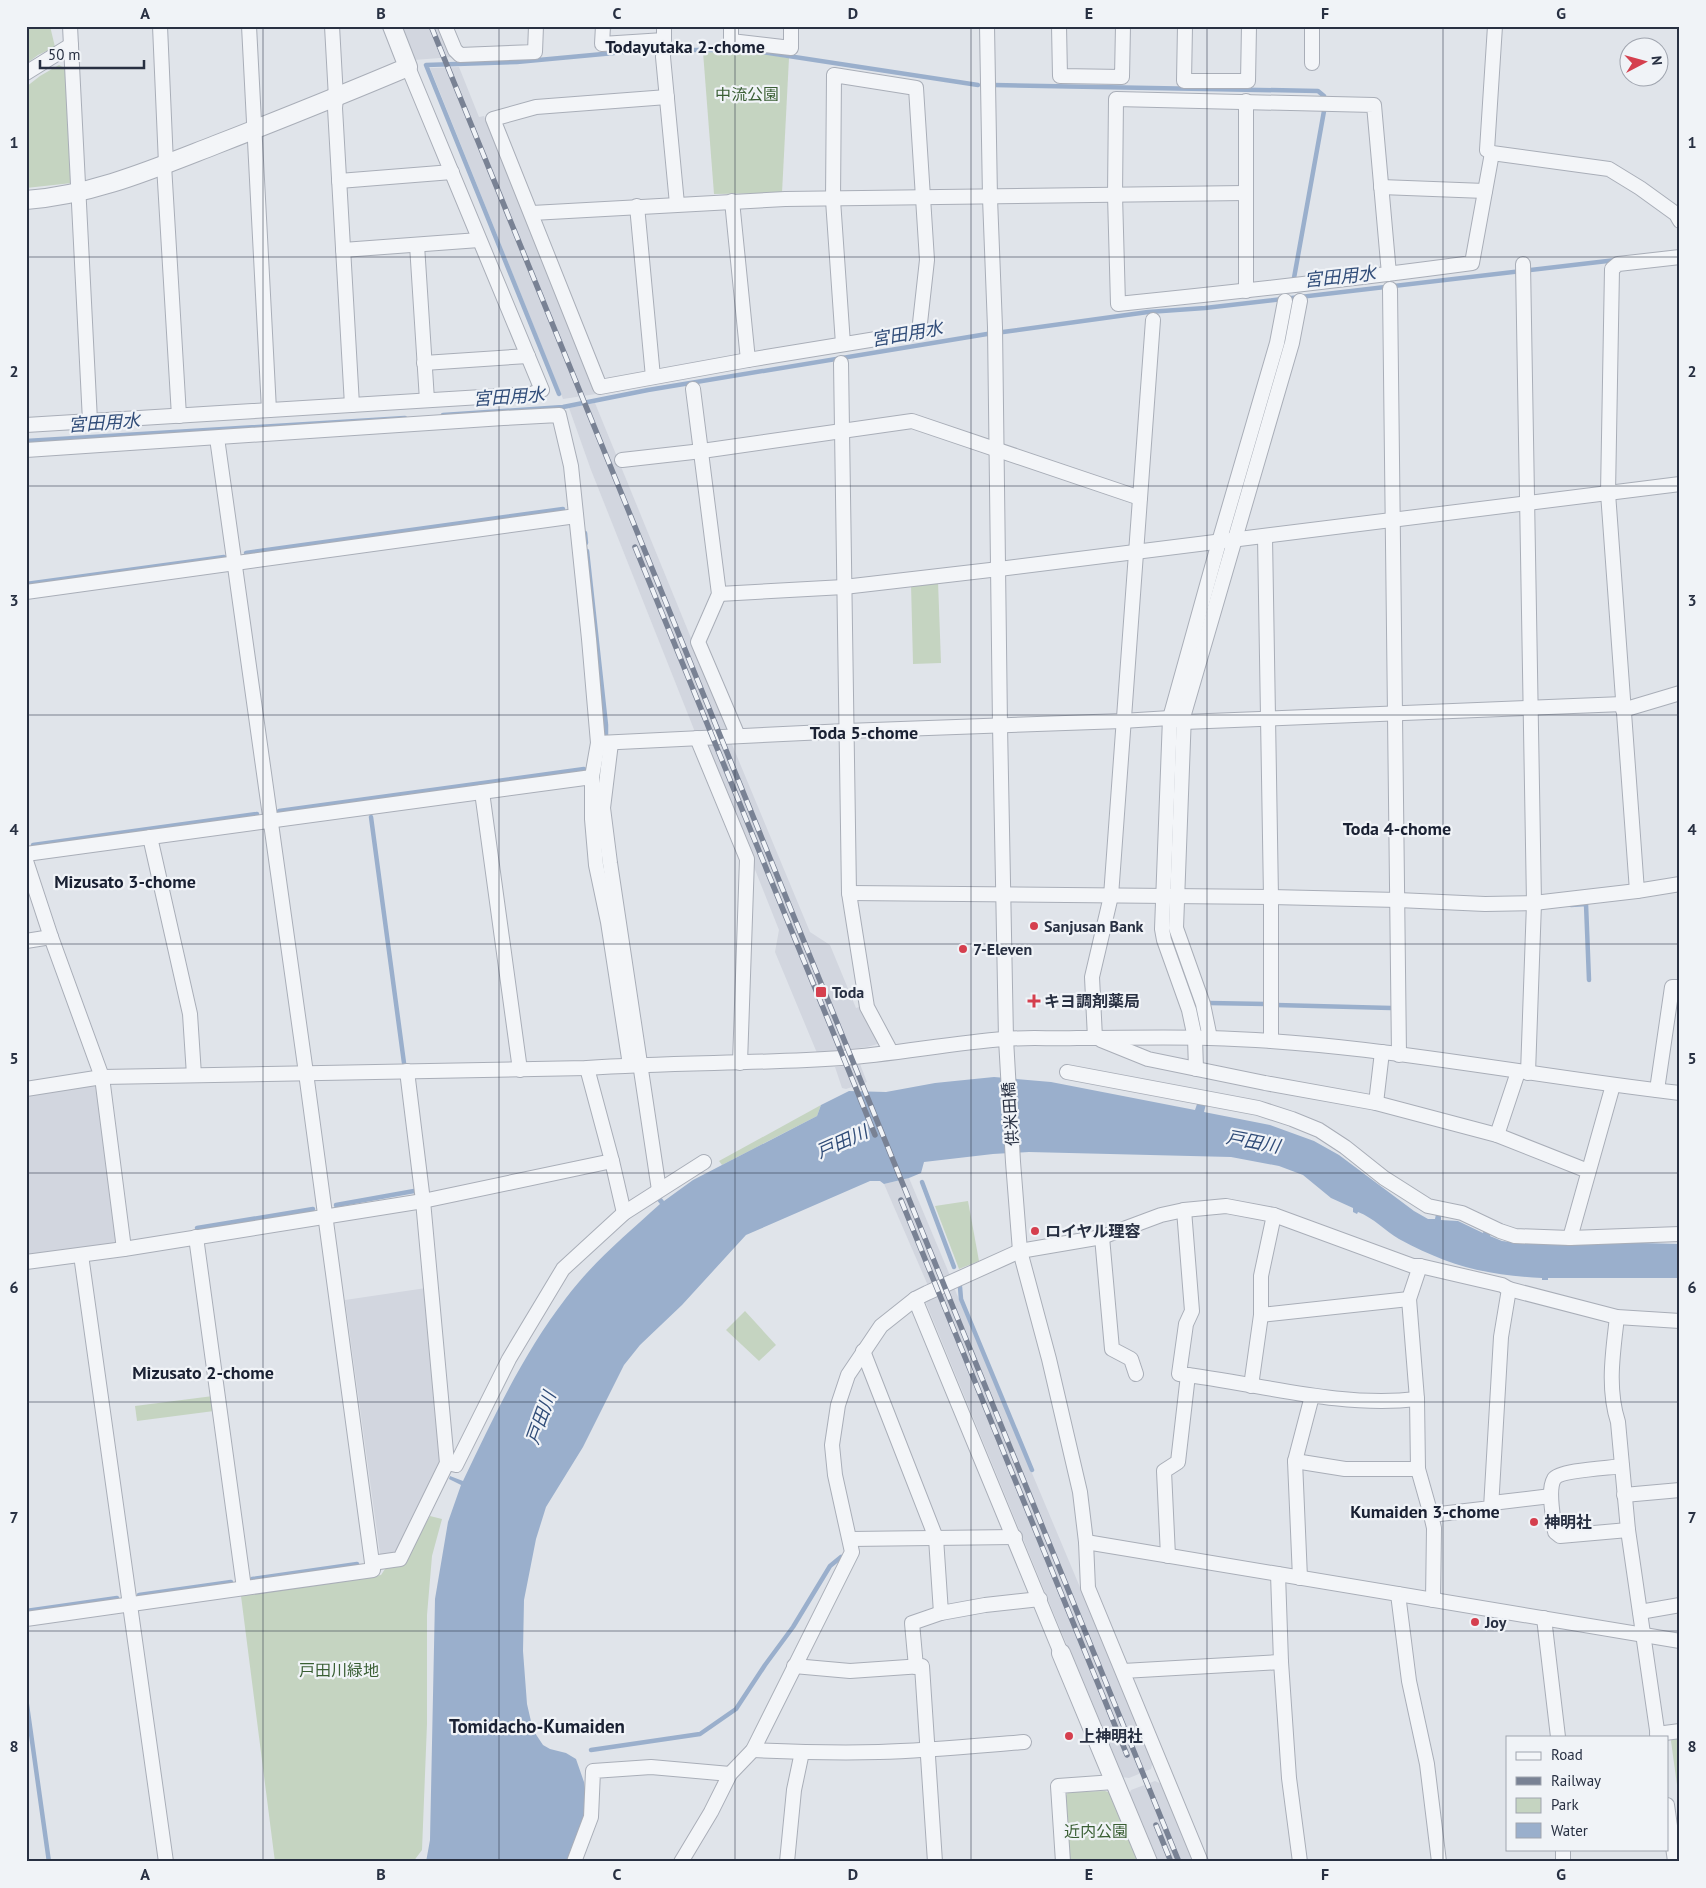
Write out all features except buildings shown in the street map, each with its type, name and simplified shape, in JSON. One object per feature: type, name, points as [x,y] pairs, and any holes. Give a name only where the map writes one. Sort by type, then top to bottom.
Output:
[{"type":"street","points":[[70,26],[90,421]]},
{"type":"street","points":[[160,26],[165,164],[179,416]]},
{"type":"street","points":[[249,26],[268,410]]},
{"type":"street","points":[[332,26],[352,405]]},
{"type":"street","points":[[26,425],[531,394],[542,390],[392,26]]},
{"type":"street","points":[[445,26],[455,50],[460,55],[535,52],[536,26]]},
{"type":"street","points":[[602,26],[602,44],[664,40]]},
{"type":"street","points":[[664,26],[663,57],[678,204]]},
{"type":"street","points":[[731,26],[731,41],[791,48],[791,26]]},
{"type":"street","name":"供米田橋","points":[[988,26],[990,198],[995,327],[1006,1039],[1020,1251],[1080,1492],[1086,1542],[1088,1588],[1201,1862]]},
{"type":"street","points":[[1059,26],[1060,76],[1122,77],[1123,26]]},
{"type":"street","points":[[1185,26],[1184,81],[1248,81],[1249,26]]},
{"type":"street","points":[[1312,26],[1312,63]]},
{"type":"street","points":[[1495,26],[1487,150],[1492,153],[1609,169],[1640,188],[1676,214],[1680,220]]},
{"type":"street","points":[[26,73],[71,45]]},
{"type":"street","points":[[26,200],[78,194],[121,181],[336,98],[408,68]]},
{"type":"street","points":[[667,97],[536,107],[493,119],[600,387],[919,332],[927,260],[916,88],[834,75],[832,200],[843,344]]},
{"type":"street","points":[[1389,274],[1374,105],[1116,99],[1118,304],[1246,291],[1389,274],[1472,263],[1492,153]]},
{"type":"street","points":[[1246,101],[1246,291]]},
{"type":"street","points":[[339,181],[452,172]]},
{"type":"street","points":[[1381,187],[1485,191]]},
{"type":"street","points":[[532,213],[732,201],[1245,193]]},
{"type":"street","points":[[732,201],[748,360]]},
{"type":"street","points":[[637,206],[653,377]]},
{"type":"street","points":[[343,250],[480,240]]},
{"type":"street","points":[[417,245],[427,400]]},
{"type":"street","points":[[1637,891],[1608,493],[1612,269],[1618,264],[1680,257]]},
{"type":"street","points":[[1497,1135],[1523,1072],[1534,902],[1523,269]]},
{"type":"street","points":[[1390,290],[1399,1055]]},
{"type":"street","points":[[1196,1069],[1195,1038],[1189,1010],[1164,940],[1163,897],[1177,720],[1219,542],[1277,343],[1285,301]]},
{"type":"street","points":[[1210,1038],[1203,1004],[1178,935],[1177,720],[1184,714],[1292,343],[1300,301]]},
{"type":"street","points":[[1095,1038],[1092,977],[1111,896],[1122,722],[1154,320]]},
{"type":"street","points":[[424,362],[528,356]]},
{"type":"street","points":[[841,363],[849,894],[867,1007],[891,1052]]},
{"type":"street","points":[[694,389],[719,594],[698,642],[738,736]]},
{"type":"street","points":[[26,450],[559,415],[570,466],[605,743],[603,808],[635,1065]]},
{"type":"street","points":[[622,460],[702,451],[912,421],[1140,498]]},
{"type":"street","points":[[26,1619],[373,1570],[217,438]]},
{"type":"street","points":[[719,594],[844,587],[1136,553],[1680,484]]},
{"type":"street","points":[[26,592],[576,516]]},
{"type":"street","points":[[1265,537],[1271,897],[1271,1041]]},
{"type":"street","points":[[605,743],[1000,725],[1268,719],[1532,708],[1623,707],[1680,693]]},
{"type":"street","points":[[697,738],[747,859],[740,1062]]},
{"type":"street","points":[[605,743],[592,777],[592,819],[596,865],[660,1190]]},
{"type":"street","points":[[26,854],[592,777]]},
{"type":"street","points":[[482,792],[520,1070]]},
{"type":"street","points":[[150,838],[190,1014],[194,1075]]},
{"type":"street","points":[[26,861],[51,937],[102,1077],[124,1249]]},
{"type":"street","points":[[849,894],[1271,897],[1485,904],[1534,902],[1637,891],[1680,884]]},
{"type":"street","points":[[26,940],[51,937]]},
{"type":"street","points":[[1657,1090],[1672,987],[1680,987]]},
{"type":"street","points":[[1095,1038],[1148,1059],[1376,1102],[1497,1135],[1588,1171]]},
{"type":"street","points":[[26,1089],[102,1077],[588,1068],[843,1058],[1006,1039],[1210,1038],[1271,1041],[1382,1052],[1680,1093]]},
{"type":"street","points":[[1376,1102],[1382,1052]]},
{"type":"street","points":[[588,1068],[624,1213]]},
{"type":"street","points":[[372,1563],[400,1559],[447,1463],[423,1201],[407,1072]]},
{"type":"street","points":[[1067,1072],[1258,1108],[1292,1119],[1318,1130],[1345,1147],[1384,1178],[1428,1206],[1462,1213],[1515,1236],[1570,1238],[1680,1234]]},
{"type":"street","points":[[1570,1238],[1613,1085]]},
{"type":"street","points":[[26,1262],[196,1238],[423,1201],[612,1161]]},
{"type":"street","points":[[447,1463],[456,1465],[509,1359],[563,1270],[624,1213],[704,1162]]},
{"type":"street","points":[[681,1862],[730,1774],[753,1750],[852,1552],[835,1475],[832,1445],[838,1405],[848,1375],[881,1326],[915,1299],[1020,1251],[1102,1237],[1161,1215],[1184,1210],[1226,1206],[1274,1215],[1413,1266],[1502,1285],[1509,1289],[1617,1316],[1680,1321]]},
{"type":"street","points":[[1184,1210],[1192,1311],[1186,1324],[1179,1374],[1312,1396],[1389,1402],[1418,1399]]},
{"type":"street","points":[[1251,1386],[1261,1315],[1262,1276],[1274,1215]]},
{"type":"street","points":[[1102,1237],[1112,1349],[1131,1359],[1136,1374]]},
{"type":"street","points":[[196,1238],[244,1588]]},
{"type":"street","points":[[81,1255],[166,1862]]},
{"type":"street","points":[[1420,1266],[1409,1299],[1418,1399],[1418,1469],[1434,1528],[1433,1600]]},
{"type":"street","points":[[1431,1514],[1491,1508],[1501,1337],[1509,1289]]},
{"type":"street","points":[[915,1299],[1148,1862]]},
{"type":"street","points":[[1261,1315],[1409,1299]]},
{"type":"street","points":[[1617,1316],[1611,1370],[1614,1409],[1618,1422],[1628,1530],[1658,1736],[1680,1732]]},
{"type":"street","points":[[863,1351],[936,1538],[941,1613]]},
{"type":"street","points":[[1168,1556],[1164,1471],[1178,1462],[1188,1375]]},
{"type":"street","points":[[1300,1578],[1295,1462],[1312,1396]]},
{"type":"street","points":[[1295,1462],[1345,1469],[1418,1469]]},
{"type":"street","points":[[1622,1466],[1557,1476],[1554,1480],[1551,1496],[1555,1532],[1560,1536],[1628,1530]]},
{"type":"street","points":[[1624,1495],[1680,1490]]},
{"type":"street","points":[[1492,1503],[1551,1496]]},
{"type":"street","points":[[850,1539],[1014,1537]]},
{"type":"street","points":[[1086,1542],[1680,1641]]},
{"type":"street","points":[[1278,1574],[1281,1662],[1289,1778],[1300,1862]]},
{"type":"street","points":[[1398,1594],[1409,1681],[1427,1764],[1439,1862]]},
{"type":"street","points":[[916,1667],[912,1623],[941,1613],[985,1605],[1040,1599]]},
{"type":"street","points":[[1640,1612],[1680,1605]]},
{"type":"street","points":[[1544,1618],[1558,1736]]},
{"type":"street","points":[[1123,1671],[1281,1662]]},
{"type":"street","points":[[794,1666],[850,1671],[922,1666],[935,1862]]},
{"type":"street","points":[[753,1750],[802,1752],[927,1750],[1024,1742]]},
{"type":"street","points":[[786,1862],[794,1790],[802,1752]]},
{"type":"street","points":[[574,1862],[591,1818],[593,1770],[650,1767],[730,1774]]},
{"type":"street","points":[[1063,1862],[1058,1786],[1114,1782]]},
{"type":"street","points":[[1668,1812],[1675,1861]]},
{"type":"shaded area","points":[[401,26],[440,26],[453,57],[414,60]]},
{"type":"shaded area","points":[[459,67],[479,117],[484,116],[596,394],[563,399],[430,68]]},
{"type":"shaded area","points":[[595,403],[729,731],[695,732],[591,470],[569,408]]},
{"type":"shaded area","points":[[731,742],[810,932],[830,945],[856,1008],[863,1006],[881,1043],[867,1047],[817,1053],[775,952],[779,930],[705,744]]},
{"type":"shaded area","points":[[860,1064],[867,1082],[846,1089],[842,1088],[835,1067]]},
{"type":"shaded area","points":[[95,1082],[100,1093],[117,1242],[115,1245],[26,1255],[26,1094]]},
{"type":"shaded area","points":[[909,1178],[951,1278],[929,1288],[884,1184]]},
{"type":"shaded area","points":[[953,1285],[1153,1761],[1151,1769],[1129,1778],[1121,1777],[926,1303]]},
{"type":"shaded area","points":[[426,1288],[440,1460],[396,1554],[384,1556],[380,1554],[345,1300]]},
{"type":"shaded area","points":[[1155,1781],[1164,1785],[1195,1862],[1155,1862],[1128,1797],[1131,1790]]},
{"type":"green space","points":[[26,26],[50,26],[55,47],[38,55],[26,64]]},
{"type":"green space","name":"中流公園","points":[[703,52],[764,54],[789,58],[782,193],[714,194]]},
{"type":"green space","points":[[59,65],[66,69],[72,183],[26,188],[26,87]]},
{"type":"green space","points":[[938,581],[941,663],[913,664],[911,584]]},
{"type":"green space","points":[[821,1105],[817,1116],[722,1165],[719,1161]]},
{"type":"green space","points":[[968,1201],[979,1261],[959,1269],[935,1206]]},
{"type":"green space","points":[[745,1311],[776,1345],[759,1361],[726,1330]]},
{"type":"green space","points":[[213,1396],[214,1411],[137,1421],[135,1406]]},
{"type":"green space","name":"戸田川緑地","points":[[430,1516],[442,1519],[432,1556],[427,1615],[427,1724],[422,1850],[413,1862],[275,1862],[241,1596],[381,1575],[387,1566],[402,1565]]},
{"type":"green space","points":[[1680,1735],[1680,1807],[1671,1741],[1673,1736]]},
{"type":"green space","name":"近内公園","points":[[1105,1791],[1112,1793],[1140,1862],[1069,1862],[1065,1798],[1068,1792]]},
{"type":"water","name":"戸田川","points":[[994,1077],[1051,1082],[1195,1110],[1197,1104],[1206,1104],[1204,1112],[1270,1125],[1314,1141],[1339,1155],[1414,1211],[1428,1219],[1435,1219],[1436,1214],[1441,1215],[1441,1220],[1458,1221],[1483,1233],[1484,1230],[1491,1233],[1490,1236],[1502,1241],[1519,1243],[1635,1243],[1636,1240],[1641,1240],[1642,1243],[1680,1244],[1680,1278],[1548,1278],[1548,1280],[1542,1280],[1542,1278],[1522,1277],[1468,1267],[1434,1256],[1399,1239],[1369,1218],[1358,1212],[1357,1214],[1353,1212],[1353,1208],[1331,1198],[1303,1175],[1279,1166],[1231,1157],[1029,1152],[924,1162],[921,1173],[909,1178],[884,1184],[880,1181],[870,1181],[746,1235],[682,1305],[640,1345],[624,1365],[583,1447],[546,1507],[536,1539],[524,1600],[523,1651],[527,1704],[533,1730],[543,1745],[566,1753],[576,1759],[584,1782],[587,1803],[585,1819],[569,1862],[426,1862],[430,1840],[435,1599],[448,1522],[461,1485],[449,1479],[450,1476],[463,1481],[522,1364],[550,1319],[587,1272],[660,1204],[656,1199],[660,1196],[664,1201],[693,1180],[817,1116],[821,1105],[849,1091],[886,1092],[935,1083]]},
{"type":"waterway","points":[[623,52],[726,50]]},
{"type":"waterway","points":[[737,51],[756,51],[978,85]]},
{"type":"waterway","points":[[559,394],[426,65],[517,62],[614,53]]},
{"type":"waterway","points":[[994,85],[1318,91],[1324,96]]},
{"type":"waterway","points":[[1294,278],[1324,111]]},
{"type":"waterway","name":"宮田用水","points":[[1003,332],[1148,312],[1205,308],[1616,260]]},
{"type":"waterway","name":"宮田用水","points":[[443,415],[563,407],[648,390],[987,334]]},
{"type":"waterway","name":"宮田用水","points":[[26,441],[405,418]]},
{"type":"waterway","points":[[246,553],[563,509]]},
{"type":"waterway","points":[[585,533],[586,543]]},
{"type":"waterway","points":[[587,551],[606,725],[606,740]]},
{"type":"waterway","points":[[26,584],[224,557]]},
{"type":"waterway","points":[[279,811],[584,769]]},
{"type":"waterway","points":[[33,845],[257,814]]},
{"type":"waterway","points":[[371,817],[404,1063]]},
{"type":"waterway","points":[[1571,905],[1586,904],[1589,980]]},
{"type":"waterway","points":[[1209,1003],[1266,1004]]},
{"type":"waterway","points":[[1276,1005],[1391,1008]]},
{"type":"waterway","points":[[922,1182],[954,1267]]},
{"type":"waterway","points":[[336,1205],[414,1191]]},
{"type":"waterway","points":[[197,1228],[313,1209]]},
{"type":"waterway","points":[[960,1287],[961,1299],[1032,1470]]},
{"type":"waterway","points":[[591,1750],[700,1734],[736,1709],[793,1627],[830,1566],[841,1557]]},
{"type":"waterway","points":[[252,1579],[357,1564]]},
{"type":"waterway","points":[[139,1595],[231,1582]]},
{"type":"waterway","points":[[26,1611],[117,1598]]},
{"type":"waterway","points":[[26,1698],[49,1862]]},
{"type":"railway","points":[[431,26],[1179,1862]]},
{"type":"railway","points":[[635,547],[875,1135]]},
{"type":"railway","points":[[901,1200],[1127,1755]]},
{"type":"railway","points":[[1156,1825],[1171,1862]]},
{"type":"place","name":"Sanjusan Bank","points":[[1034,926]]},
{"type":"place","name":"7-Eleven","points":[[963,949]]},
{"type":"place","name":"Toda","points":[[821,992]]},
{"type":"place","name":"キヨ調剤薬局","points":[[1034,1001]]},
{"type":"place","name":"ロイヤル理容","points":[[1035,1231]]},
{"type":"place","name":"神明社","points":[[1534,1522]]},
{"type":"place","name":"Joy","points":[[1475,1622]]},
{"type":"place","name":"上神明社","points":[[1069,1736]]},
{"type":"district","name":"Todayutaka 2-chome","points":[[685,47]]},
{"type":"district","name":"Toda 5-chome","points":[[864,733]]},
{"type":"district","name":"Toda 4-chome","points":[[1397,829]]},
{"type":"district","name":"Mizusato 3-chome","points":[[125,882]]},
{"type":"district","name":"Mizusato 2-chome","points":[[203,1373]]},
{"type":"district","name":"Kumaiden 3-chome","points":[[1425,1512]]},
{"type":"district","name":"Tomidacho-Kumaiden","points":[[537,1726]]}]
